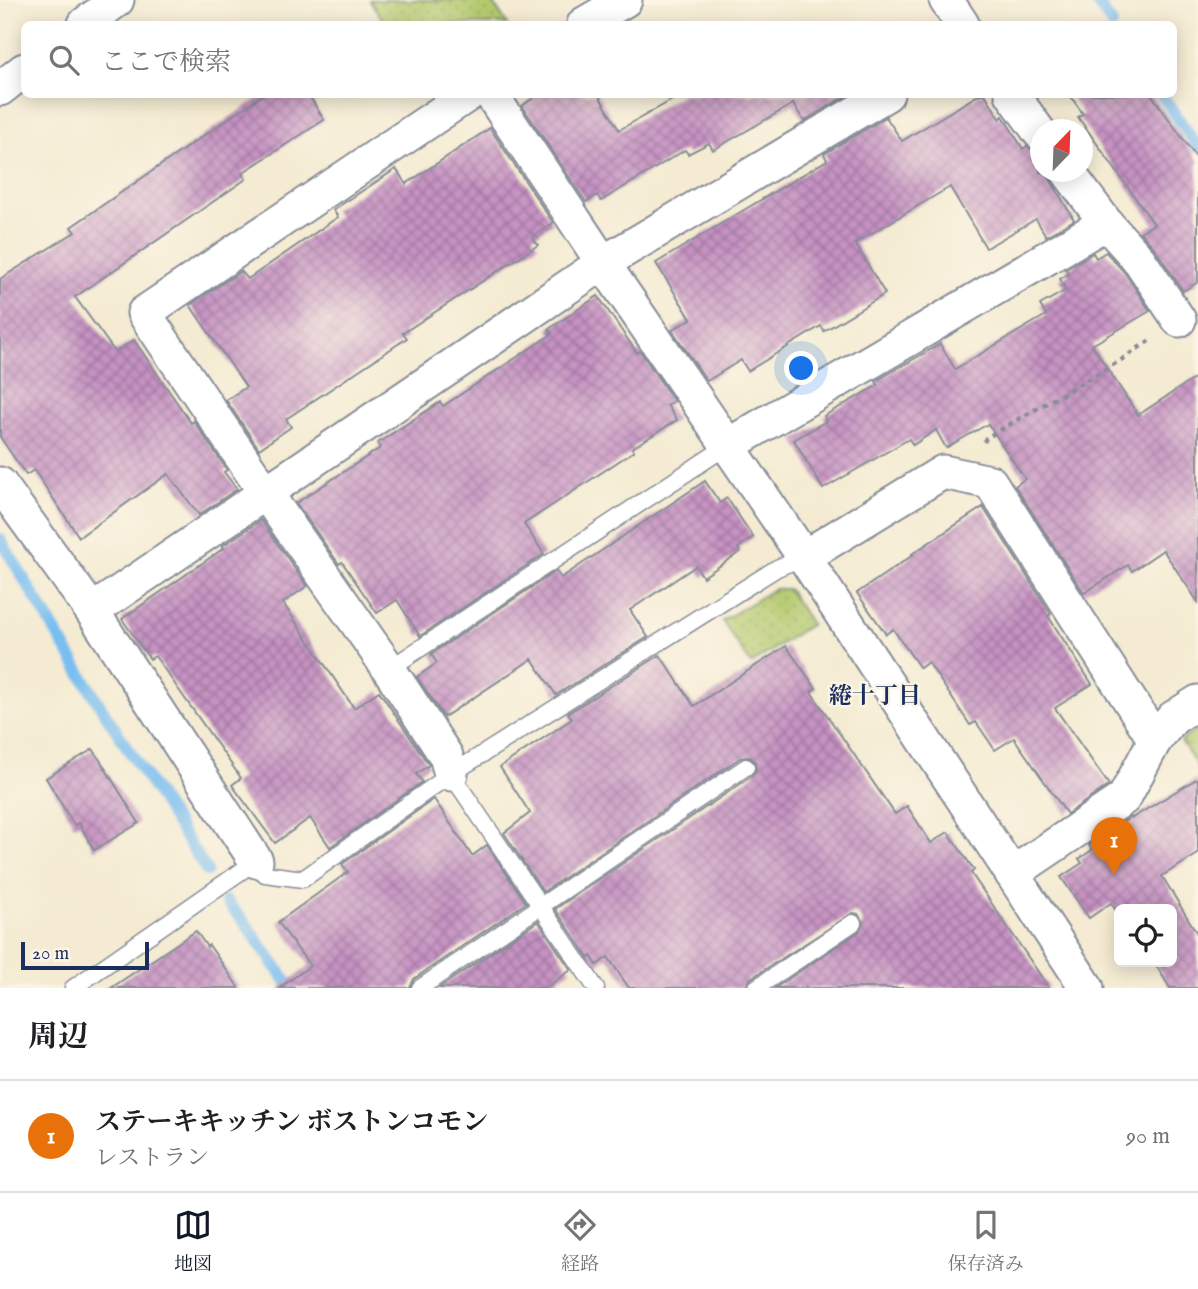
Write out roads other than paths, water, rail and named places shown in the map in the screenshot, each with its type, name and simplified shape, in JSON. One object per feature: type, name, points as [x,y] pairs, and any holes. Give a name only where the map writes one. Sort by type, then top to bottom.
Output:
[{"type":"street","points":[[89,21],[117,0]]},
{"type":"street","points":[[589,21],[625,0]]},
{"type":"street","points":[[946,0],[960,21]]},
{"type":"street","points":[[0,89],[21,72]]},
{"type":"street","points":[[451,774],[446,756],[389,669],[144,313],[463,98]]},
{"type":"street","points":[[494,98],[804,557],[1087,988]]},
{"type":"street","points":[[92,611],[603,263],[880,98]]},
{"type":"street","points":[[1015,98],[1031,119]]},
{"type":"street","points":[[1075,182],[1106,223],[1140,261],[1179,320]]},
{"type":"street","points":[[727,446],[1106,223]]},
{"type":"street","points":[[804,557],[943,472],[990,482],[1155,740]]},
{"type":"street","points":[[0,484],[92,611],[256,861]]},
{"type":"street","points":[[1012,874],[1124,798],[1155,740],[1173,718],[1198,702]]},
{"type":"lane","points":[[389,669],[727,446]]},
{"type":"lane","points":[[72,988],[256,861],[265,874],[303,879],[451,774],[778,568],[804,557]]},
{"type":"lane","points":[[420,988],[746,767]]},
{"type":"lane","points":[[451,774],[596,988]]},
{"type":"lane","points":[[756,988],[853,923]]},
{"type":"waterway","points":[[1095,0],[1110,21]]},
{"type":"waterway","points":[[1164,98],[1198,147]]},
{"type":"waterway","points":[[0,539],[101,707],[207,871]]},
{"type":"waterway","points":[[226,901],[291,988]]},
{"type":"place","name":"ステーキキッチン ボストンコモン","points":[[1114,875]]},
{"type":"district","name":"綣十丁目","points":[[875,695]]}]
